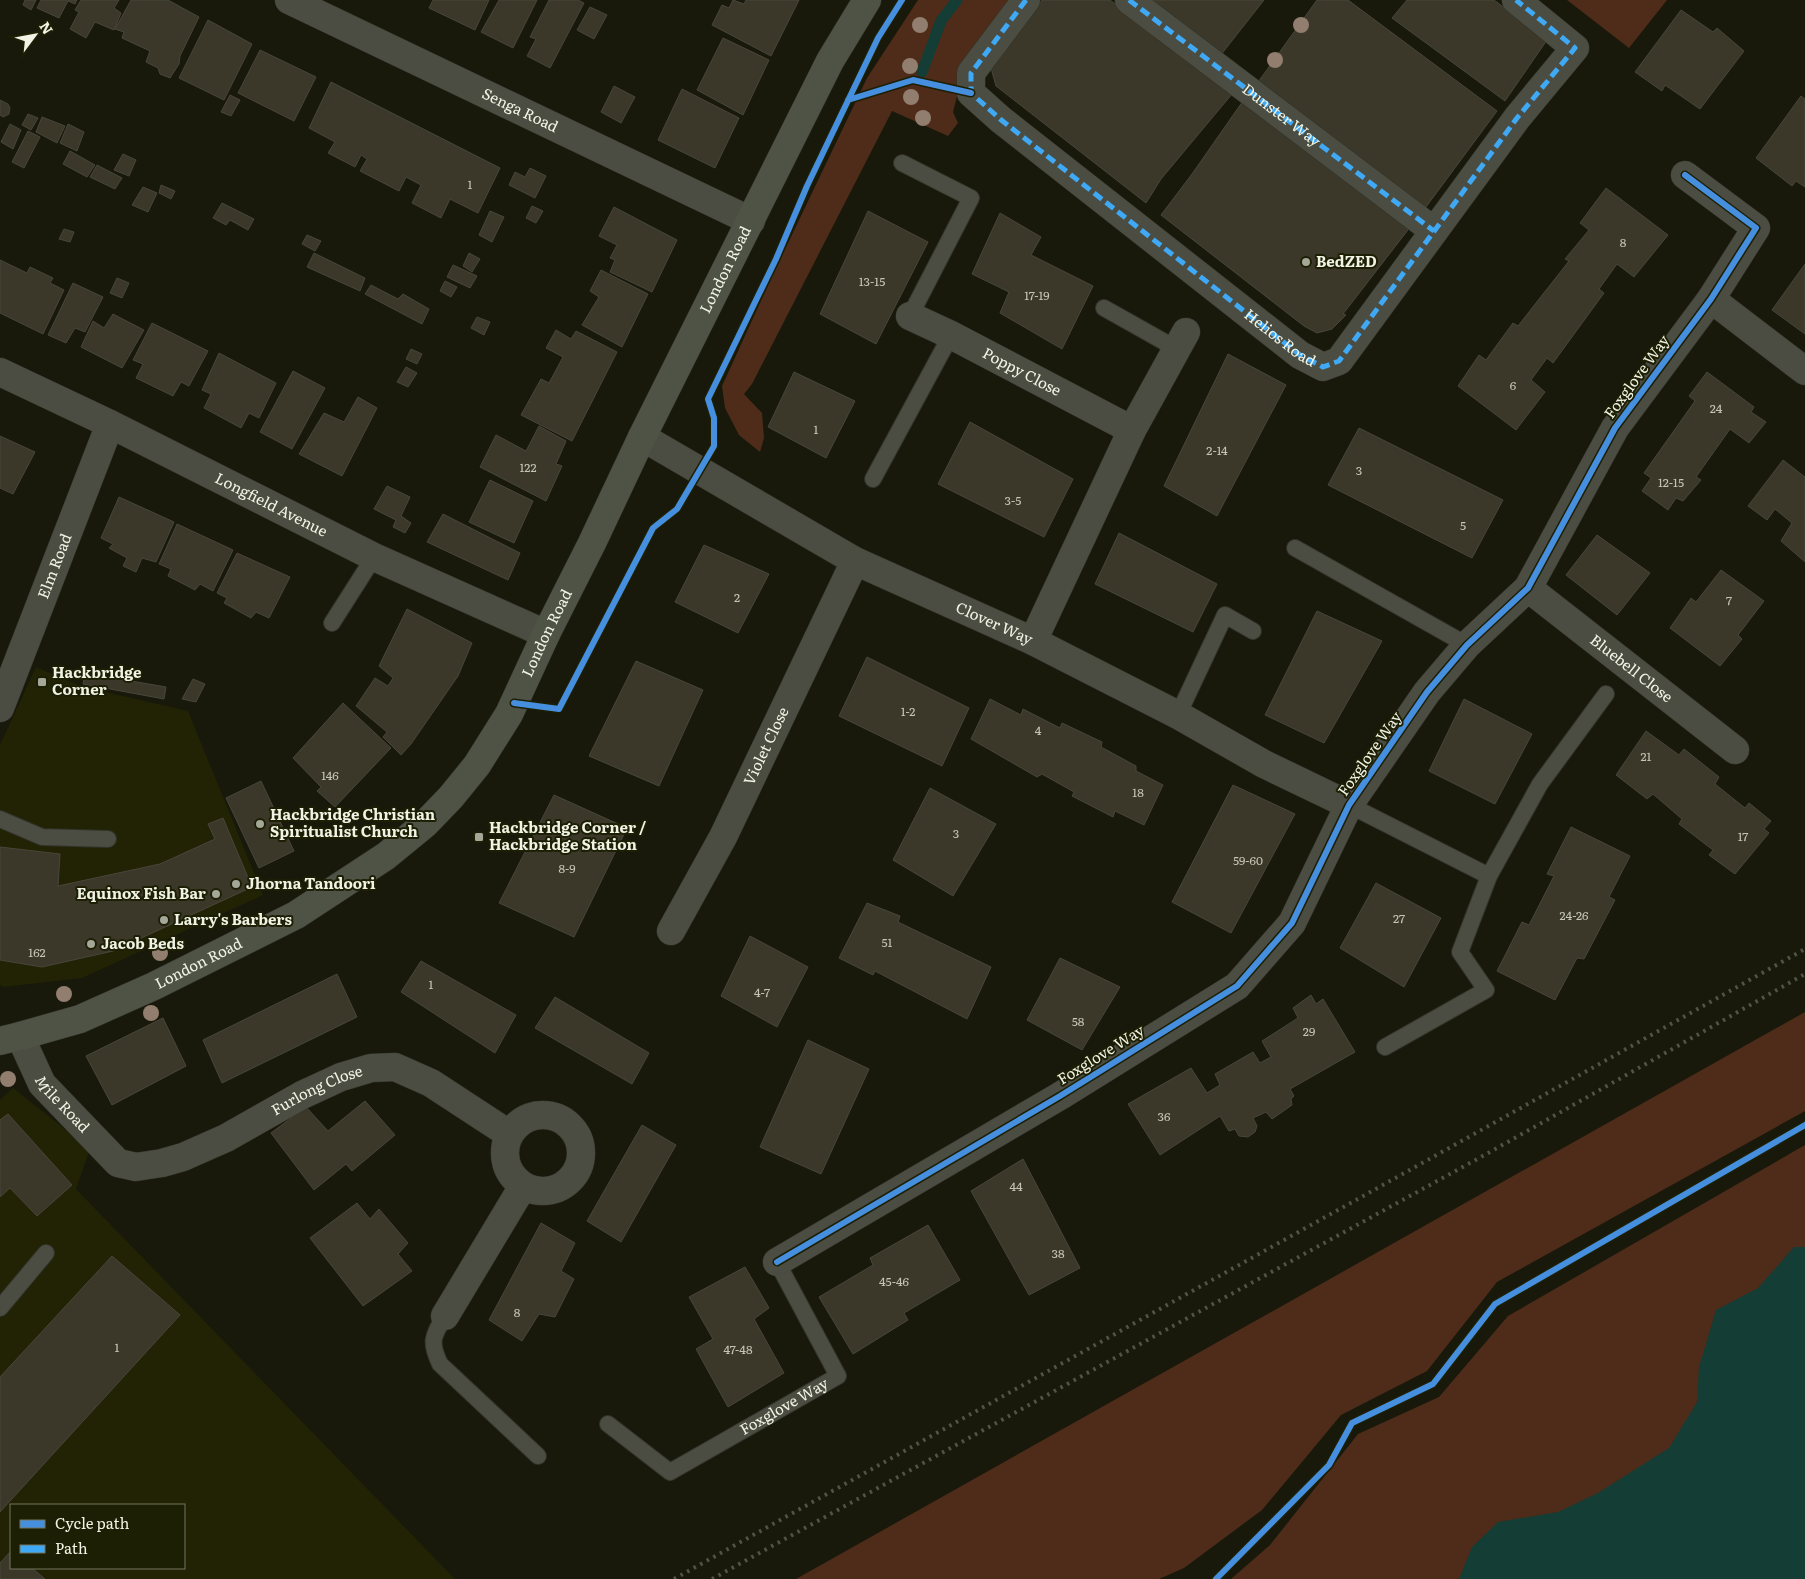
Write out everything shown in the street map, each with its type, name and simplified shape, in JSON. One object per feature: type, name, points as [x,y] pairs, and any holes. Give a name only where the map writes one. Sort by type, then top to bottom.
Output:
[{"type":"main road","name":"London Road","points":[[10,1039],[80,1019],[154,986],[296,915],[386,856],[425,824],[451,797],[477,765],[509,714],[642,437],[830,61],[867,0]]},
{"type":"street","name":"Senga Road","points":[[289,0],[750,221]]},
{"type":"street","name":"Helios Road","points":[[1026,0],[971,73],[971,93],[1000,119],[1300,355],[1323,367],[1339,361],[1517,118],[1575,48],[1516,0]]},
{"type":"street","name":"Dunster Way","points":[[1129,0],[1434,231]]},
{"type":"street","name":"Foxglove Way","points":[[777,1262],[1060,1096],[1237,986],[1292,923],[1349,805],[1427,692],[1468,645],[1528,588],[1615,428],[1711,299],[1756,228],[1685,175]]},
{"type":"street","points":[[1711,299],[1805,371]]},
{"type":"street","name":"Poppy Close","points":[[910,316],[951,335],[1132,430]]},
{"type":"street","points":[[1032,641],[1132,430],[1182,341]]},
{"type":"street","name":"Longfield Avenue","points":[[0,372],[110,424],[374,557],[546,634]]},
{"type":"street","name":"Elm Road","points":[[0,708],[110,424]]},
{"type":"street","name":"Clover Way","points":[[642,437],[856,561],[1032,641],[1178,716],[1264,764],[1349,805]]},
{"type":"street","name":"Violet Close","points":[[671,931],[723,837],[856,561]]},
{"type":"street","name":"Bluebell Close","points":[[1528,588],[1734,750]]},
{"type":"street","name":"Mile Road","points":[[10,1039],[42,1084],[118,1164]]},
{"type":"street","name":"Furlong Close","points":[[118,1164],[136,1167],[183,1157],[226,1138],[302,1095],[341,1077],[371,1068],[395,1067],[431,1083],[510,1134]]},
{"type":"street","points":[[541,1115],[554,1116],[566,1122],[575,1131],[582,1156],[578,1169],[571,1180],[561,1188],[548,1192],[535,1191],[523,1186],[514,1179],[504,1157],[505,1145],[510,1134],[518,1124],[529,1117],[541,1115]]},
{"type":"street","points":[[445,1316],[523,1186]]},
{"type":"lane","points":[[902,163],[971,198],[910,316]]},
{"type":"lane","points":[[1104,308],[1182,341]]},
{"type":"lane","points":[[873,479],[951,335]]},
{"type":"lane","points":[[1294,548],[1468,645]]},
{"type":"lane","points":[[332,622],[374,557]]},
{"type":"lane","points":[[1178,716],[1225,615],[1253,631]]},
{"type":"lane","points":[[1385,1047],[1486,990],[1460,952],[1489,876],[1540,784],[1606,694]]},
{"type":"lane","points":[[1349,805],[1489,876]]},
{"type":"lane","points":[[0,820],[42,836],[108,840]]},
{"type":"lane","points":[[0,1308],[46,1253]]},
{"type":"lane","name":"Foxglove Way","points":[[608,1424],[670,1472],[838,1376],[777,1262]]},
{"type":"lane","points":[[445,1316],[433,1337],[433,1349],[440,1364],[538,1456]]},
{"type":"shaded area","points":[[918,0],[1018,0],[962,77],[953,112],[958,123],[948,136],[892,111],[752,384],[744,394],[762,413],[764,438],[760,452],[739,435],[725,408],[722,386],[867,78]]},
{"type":"shaded area","points":[[1567,0],[1667,0],[1629,48]]},
{"type":"shaded area","points":[[36,667],[83,687],[188,711],[263,895],[82,978],[3,987],[0,985],[0,745]]},
{"type":"shaded area","points":[[1805,1012],[1805,1111],[1497,1282],[1427,1371],[1341,1415],[1262,1510],[1184,1568],[1159,1579],[796,1579]]},
{"type":"shaded area","points":[[13,1088],[90,1149],[76,1189],[455,1579],[0,1579],[0,1100]]},
{"type":"shaded area","points":[[1805,1145],[1805,1579],[1231,1579],[1270,1545],[1358,1434],[1439,1397],[1508,1316]]},
{"type":"water","points":[[1794,1247],[1805,1247],[1805,1579],[1459,1579],[1472,1547],[1498,1522],[1558,1512],[1598,1493],[1669,1448],[1697,1402],[1699,1367],[1716,1310],[1758,1288]]},
{"type":"building","points":[[25,0],[36,0],[31,10],[23,5]]},
{"type":"building","points":[[41,0],[77,0],[75,4],[68,1],[59,18],[37,8]]},
{"type":"building","points":[[81,0],[119,0],[114,8],[121,13],[114,30],[95,22],[86,38],[70,29],[79,12],[75,10]]},
{"type":"building","points":[[131,0],[168,0],[199,17],[180,56],[179,64],[170,78],[160,74],[158,68],[146,62],[150,51],[122,38],[124,32],[115,29]]},
{"type":"building","points":[[433,0],[489,0],[475,30],[429,8]]},
{"type":"building","points":[[499,0],[537,0],[513,48],[481,32]]},
{"type":"building","points":[[549,0],[578,0],[584,3],[550,68],[527,56],[536,39],[530,37]]},
{"type":"building","points":[[733,0],[744,4],[746,0],[799,0],[771,56],[712,25],[722,5],[729,8]]},
{"type":"building","points":[[1042,0],[1110,0],[1232,94],[1161,179],[1146,203],[996,86],[991,68]]},
{"type":"building","points":[[1148,0],[1264,0],[1220,56]]},
{"type":"building","points":[[1317,0],[1348,0],[1497,111],[1426,207],[1256,85]]},
{"type":"building","points":[[1407,0],[1494,0],[1547,40],[1505,101],[1392,18]]},
{"type":"building","points":[[590,7],[607,15],[594,39],[577,30]]},
{"type":"building","points":[[1681,10],[1713,32],[1717,28],[1744,51],[1700,109],[1665,85],[1662,91],[1635,72]]},
{"type":"building","points":[[208,20],[252,44],[224,100],[179,78]]},
{"type":"building","points":[[723,38],[769,60],[743,115],[697,90]]},
{"type":"building","points":[[260,50],[316,77],[294,121],[238,93]]},
{"type":"building","points":[[331,82],[500,168],[478,213],[450,199],[441,218],[412,203],[421,185],[406,177],[399,191],[360,171],[367,159],[361,155],[355,167],[328,153],[335,142],[309,128]]},
{"type":"building","points":[[614,86],[635,97],[621,123],[601,112]]},
{"type":"building","points":[[682,89],[739,118],[715,168],[658,140]]},
{"type":"building","points":[[230,95],[240,100],[231,116],[221,112]]},
{"type":"building","points":[[1801,96],[1805,99],[1805,187],[1796,181],[1792,186],[1756,158]]},
{"type":"building","points":[[0,100],[8,104],[10,108],[9,114],[3,117],[0,115]]},
{"type":"building","points":[[1243,101],[1411,226],[1343,314],[1346,315],[1332,329],[1317,333],[1304,326],[1161,215]]},
{"type":"building","points":[[28,114],[38,118],[31,130],[22,125]]},
{"type":"building","points":[[42,117],[65,126],[57,143],[36,132]]},
{"type":"building","points":[[10,124],[21,130],[13,149],[1,142]]},
{"type":"building","points":[[68,124],[84,132],[77,151],[60,143]]},
{"type":"building","points":[[28,131],[40,137],[24,168],[12,162]]},
{"type":"building","points":[[70,151],[95,165],[87,177],[63,164]]},
{"type":"building","points":[[123,154],[136,160],[129,176],[114,170]]},
{"type":"building","points":[[97,165],[122,178],[115,189],[90,177]]},
{"type":"building","points":[[530,168],[546,176],[535,198],[509,185],[515,172],[525,177]]},
{"type":"building","points":[[161,185],[175,191],[171,199],[159,193]]},
{"type":"building","points":[[143,187],[157,193],[148,212],[132,205]]},
{"type":"building","points":[[1606,188],[1668,235],[1634,277],[1617,264],[1599,289],[1604,293],[1553,363],[1547,358],[1531,380],[1545,392],[1516,430],[1458,386],[1479,355],[1486,360],[1513,323],[1518,326],[1569,261],[1565,259],[1589,230],[1580,223]]},
{"type":"building","points":[[222,203],[254,219],[248,230],[230,220],[226,225],[213,218]]},
{"type":"building","points":[[532,206],[543,211],[536,223],[526,218]]},
{"type":"building","points":[[614,207],[677,240],[652,292],[610,272],[615,260],[610,258],[617,245],[599,236]]},
{"type":"building","points":[[490,211],[504,217],[492,242],[479,235]]},
{"type":"building","points":[[868,211],[928,242],[876,344],[820,314]]},
{"type":"building","points":[[1000,213],[1041,237],[1031,255],[1093,286],[1062,349],[1000,313],[1009,292],[972,274]]},
{"type":"building","points":[[64,229],[74,232],[70,242],[59,239]]},
{"type":"building","points":[[307,235],[321,241],[315,251],[302,244]]},
{"type":"building","points":[[314,253],[365,278],[360,291],[307,267]]},
{"type":"building","points":[[469,253],[480,259],[472,272],[463,266]]},
{"type":"building","points":[[0,260],[27,273],[30,267],[53,278],[50,283],[64,290],[43,334],[0,313]]},
{"type":"building","points":[[1805,264],[1805,334],[1772,310]]},
{"type":"building","points":[[453,265],[477,276],[470,288],[447,277]]},
{"type":"building","points":[[601,270],[648,294],[622,347],[582,325],[599,297],[590,291]]},
{"type":"building","points":[[117,278],[129,283],[122,298],[110,293]]},
{"type":"building","points":[[445,281],[457,287],[451,297],[440,291]]},
{"type":"building","points":[[73,283],[103,297],[85,332],[75,328],[66,343],[48,335]]},
{"type":"building","points":[[371,285],[398,299],[403,294],[429,309],[422,324],[365,294]]},
{"type":"building","points":[[113,314],[144,330],[122,368],[81,347],[93,321],[104,328]]},
{"type":"building","points":[[477,317],[490,322],[484,335],[471,328]]},
{"type":"building","points":[[152,323],[208,351],[189,386],[181,382],[173,396],[136,378],[143,364],[133,360]]},
{"type":"building","points":[[556,330],[571,339],[576,331],[617,352],[572,441],[521,415],[541,379],[549,383],[563,357],[546,348]]},
{"type":"building","points":[[411,349],[422,354],[417,364],[406,359]]},
{"type":"building","points":[[219,353],[276,383],[259,418],[249,413],[241,428],[204,408],[211,394],[202,390]]},
{"type":"building","points":[[1228,354],[1286,385],[1217,516],[1164,486]]},
{"type":"building","points":[[406,367],[417,373],[408,387],[397,382]]},
{"type":"building","points":[[293,371],[325,388],[292,449],[260,432]]},
{"type":"building","points":[[794,372],[855,401],[826,458],[768,427]]},
{"type":"building","points":[[1707,372],[1754,407],[1751,412],[1766,422],[1749,443],[1730,429],[1696,477],[1701,480],[1683,501],[1676,498],[1668,510],[1642,491],[1651,478],[1644,473],[1695,401],[1689,396]]},
{"type":"building","points":[[358,397],[377,408],[342,476],[299,454],[324,413],[344,422]]},
{"type":"building","points":[[970,422],[1073,479],[1044,537],[938,484]]},
{"type":"building","points":[[539,426],[566,441],[556,464],[562,466],[546,501],[480,467],[496,435],[526,451]]},
{"type":"building","points":[[1359,428],[1503,500],[1472,558],[1328,485]]},
{"type":"building","points":[[0,436],[35,452],[13,494],[0,488]]},
{"type":"building","points":[[1783,460],[1805,477],[1805,562],[1781,541],[1792,523],[1775,509],[1767,520],[1748,506]]},
{"type":"building","points":[[490,480],[533,501],[514,543],[469,522]]},
{"type":"building","points":[[387,486],[410,497],[401,516],[411,523],[405,533],[393,527],[396,520],[374,509]]},
{"type":"building","points":[[119,497],[174,522],[156,562],[142,558],[136,572],[123,566],[127,558],[109,548],[113,544],[101,538]]},
{"type":"building","points":[[443,514],[520,553],[508,580],[427,542]]},
{"type":"building","points":[[177,524],[233,550],[213,591],[200,584],[195,590],[168,576],[171,569],[159,564]]},
{"type":"building","points":[[1119,533],[1217,584],[1193,632],[1095,584]]},
{"type":"building","points":[[1597,535],[1650,573],[1617,615],[1566,575]]},
{"type":"building","points":[[704,545],[769,574],[738,633],[675,602]]},
{"type":"building","points":[[237,553],[290,577],[269,618],[256,612],[251,618],[224,603],[227,598],[217,593]]},
{"type":"building","points":[[1721,570],[1764,601],[1738,635],[1742,639],[1720,666],[1670,628],[1691,598],[1696,602]]},
{"type":"building","points":[[407,609],[472,643],[458,676],[411,744],[401,755],[383,737],[387,732],[356,706],[375,678],[388,686],[393,678],[379,666]]},
{"type":"building","points":[[1317,611],[1382,641],[1324,743],[1265,715]]},
{"type":"building","points":[[867,657],[969,708],[942,766],[839,716]]},
{"type":"building","points":[[636,661],[703,690],[659,786],[589,756]]},
{"type":"building","points":[[85,673],[166,687],[164,699],[83,684]]},
{"type":"building","points":[[193,679],[205,684],[196,702],[182,699]]},
{"type":"building","points":[[990,699],[1021,715],[1023,709],[1060,728],[1062,723],[1102,742],[1101,747],[1136,766],[1136,771],[1163,785],[1144,825],[1115,811],[1113,817],[1072,796],[1074,792],[1042,774],[1037,777],[971,739]]},
{"type":"building","points":[[1464,699],[1532,734],[1495,804],[1429,771]]},
{"type":"building","points":[[343,703],[391,748],[335,807],[317,791],[321,787],[293,758]]},
{"type":"building","points":[[1646,731],[1679,755],[1684,749],[1719,777],[1715,784],[1745,808],[1749,803],[1771,821],[1764,829],[1769,833],[1735,874],[1709,855],[1713,850],[1679,824],[1682,819],[1653,794],[1647,799],[1616,775]]},
{"type":"building","name":"Hackbridge Christian Spiritualist Church","points":[[261,781],[294,851],[259,868],[226,798]]},
{"type":"building","points":[[1233,785],[1295,814],[1231,933],[1172,902]]},
{"type":"building","points":[[930,788],[996,824],[953,896],[893,860]]},
{"type":"building","points":[[554,795],[627,828],[574,937],[499,903]]},
{"type":"building","points":[[223,818],[252,887],[113,951],[42,967],[0,960],[0,847],[60,854],[58,886],[160,864],[215,839],[208,824]]},
{"type":"building","points":[[1571,827],[1630,856],[1609,897],[1615,900],[1584,959],[1577,958],[1555,1000],[1497,971],[1522,922],[1529,925],[1554,876],[1547,874]]},
{"type":"building","points":[[1376,883],[1441,918],[1404,987],[1340,948]]},
{"type":"building","points":[[867,903],[900,916],[898,922],[991,967],[967,1019],[875,971],[873,975],[839,958]]},
{"type":"building","points":[[750,936],[808,967],[777,1027],[721,996]]},
{"type":"building","points":[[1060,958],[1120,987],[1082,1050],[1027,1020]]},
{"type":"building","points":[[421,961],[516,1015],[495,1053],[401,992]]},
{"type":"building","points":[[337,974],[357,1017],[222,1083],[203,1040]]},
{"type":"building","points":[[1311,995],[1316,1004],[1323,999],[1355,1052],[1290,1089],[1294,1096],[1291,1099],[1292,1105],[1272,1119],[1266,1112],[1253,1118],[1257,1126],[1255,1132],[1248,1137],[1239,1136],[1235,1129],[1229,1131],[1220,1116],[1160,1155],[1128,1104],[1191,1068],[1207,1093],[1220,1085],[1215,1074],[1253,1052],[1260,1063],[1271,1057],[1262,1041],[1298,1018],[1293,1008]]},
{"type":"building","points":[[555,997],[649,1053],[632,1084],[535,1028]]},
{"type":"building","points":[[163,1018],[186,1066],[112,1105],[86,1056]]},
{"type":"building","points":[[808,1040],[869,1069],[821,1174],[760,1147]]},
{"type":"building","points":[[365,1101],[395,1135],[352,1171],[346,1164],[314,1190],[271,1133],[306,1107],[328,1131]]},
{"type":"building","points":[[8,1114],[72,1185],[37,1216],[10,1188],[0,1197],[0,1120]]},
{"type":"building","points":[[642,1125],[676,1145],[621,1242],[587,1221]]},
{"type":"building","points":[[1023,1159],[1080,1268],[1029,1295],[971,1191]]},
{"type":"building","points":[[357,1203],[370,1219],[379,1209],[408,1243],[398,1254],[412,1271],[363,1306],[310,1238]]},
{"type":"building","points":[[541,1223],[575,1243],[561,1271],[574,1279],[555,1317],[539,1314],[522,1341],[489,1320]]},
{"type":"building","points":[[928,1225],[960,1280],[904,1313],[908,1320],[853,1354],[819,1297],[873,1265],[870,1258]]},
{"type":"building","points":[[112,1256],[180,1315],[0,1512],[0,1377]]},
{"type":"building","points":[[745,1267],[769,1308],[754,1319],[784,1373],[728,1407],[696,1349],[713,1339],[689,1297]]},
{"type":"building","points":[[10,1552],[10,1569],[33,1569],[45,1579],[0,1579],[0,1563]]},
{"type":"waterway","points":[[922,72],[941,21],[957,0]]},
{"type":"railway","points":[[674,1579],[1805,949]]},
{"type":"railway","points":[[712,1579],[1490,1152],[1805,974]]},
{"type":"marked path","points":[[1026,0],[971,73],[971,93],[1000,119],[1300,355],[1323,367],[1339,361],[1517,118],[1575,48],[1516,0]]},
{"type":"marked path","points":[[1129,0],[1434,231]]},
{"type":"cycle path","points":[[514,703],[559,709],[653,528],[677,509],[714,446],[714,418],[708,399],[776,259],[807,186],[878,38],[902,0]]},
{"type":"cycle path","points":[[848,100],[913,80],[971,93]]},
{"type":"cycle path","points":[[777,1262],[1060,1096],[1237,986],[1292,923],[1349,805],[1427,692],[1467,645],[1528,588],[1615,428],[1711,299],[1756,228],[1685,175]]},
{"type":"cycle path","points":[[1216,1579],[1329,1465],[1352,1423],[1433,1384],[1495,1304],[1805,1125]]},
{"type":"place","name":"BedZED","points":[[1306,262]]},
{"type":"place","name":"Hackbridge Corner","points":[[42,682]]},
{"type":"place","name":"Hackbridge Christian Spiritualist Church","points":[[260,824]]},
{"type":"place","name":"Hackbridge Corner / Hackbridge Station","points":[[479,837]]},
{"type":"place","name":"Jhorna Tandoori","points":[[236,884]]},
{"type":"place","name":"Equinox Fish Bar","points":[[216,894]]},
{"type":"place","name":"Larry's Barbers","points":[[164,920]]},
{"type":"place","name":"Jacob Beds","points":[[91,944]]}]
